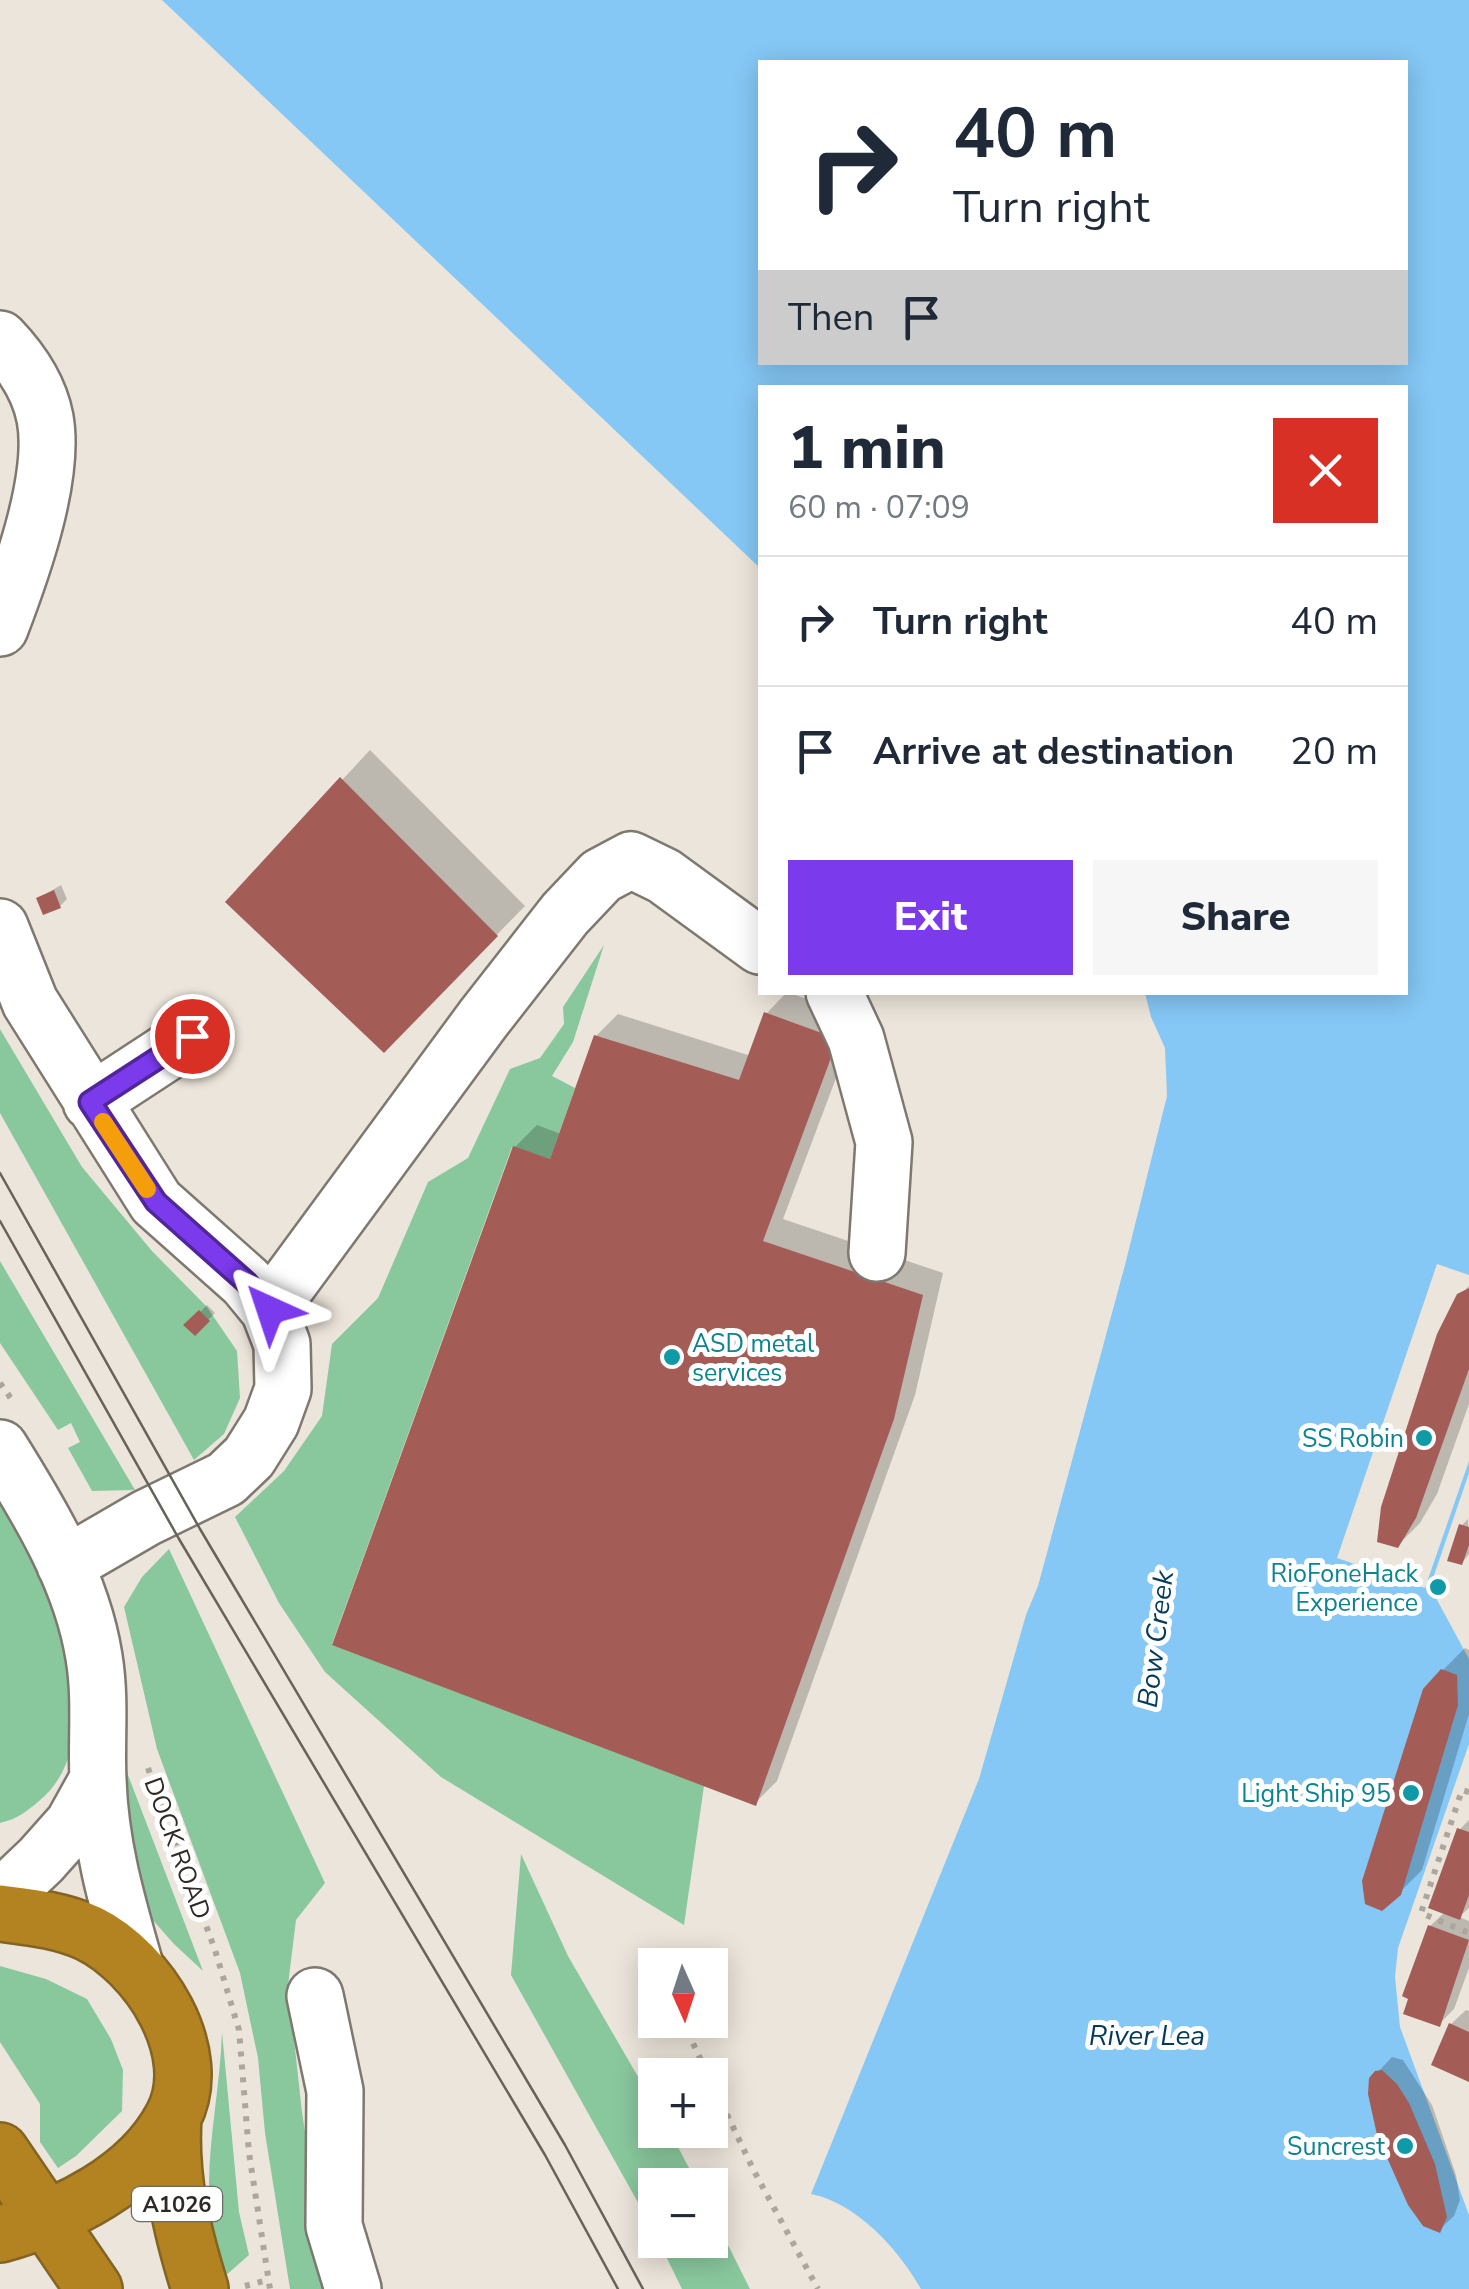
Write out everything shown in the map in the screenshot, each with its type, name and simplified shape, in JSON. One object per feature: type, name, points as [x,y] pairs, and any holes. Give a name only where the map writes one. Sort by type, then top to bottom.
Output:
[{"type":"highway","points":[[0,1914],[66,1924],[92,1935],[136,1968],[174,2030],[181,2075],[173,2117],[154,2145],[121,2176],[82,2202],[22,2226]]},
{"type":"highway","name":"A1026","points":[[173,2117],[171,2146],[176,2202],[200,2289]]},
{"type":"highway","points":[[0,2150],[22,2226],[94,2289]]},
{"type":"street","points":[[0,339],[24,364],[45,419],[45,434],[44,480],[22,569],[0,628]]},
{"type":"street","points":[[270,1310],[483,1019],[565,914],[601,876],[631,860],[664,876],[758,945]]},
{"type":"street","points":[[0,927],[30,1002],[156,1202],[246,1282],[270,1310],[282,1344],[283,1388],[270,1422],[249,1458],[226,1480],[146,1518],[65,1565]]},
{"type":"street","points":[[835,995],[856,1040],[884,1142],[877,1253]]},
{"type":"street","points":[[90,1102],[192,1036]]},
{"type":"street","points":[[0,1448],[46,1524],[65,1565],[94,1654],[99,1706],[122,1771],[106,1864],[136,1968]]},
{"type":"street","points":[[0,1899],[122,1771]]},
{"type":"street","points":[[315,1996],[334,2091],[334,2226],[353,2289]]},
{"type":"path","name":"DOCK ROAD","points":[[122,1771],[215,1950],[239,2030],[249,2153],[269,2284]]},
{"type":"path","points":[[1469,1792],[1462,1790],[1421,1913],[1469,1932]]},
{"type":"path","points":[[728,2117],[818,2289]]},
{"type":"green space","points":[[604,945],[573,1042],[552,1076],[575,1088],[550,1159],[512,1147],[332,1644],[704,1786],[684,1925],[441,1777],[325,1672],[279,1603],[235,1517],[284,1471],[322,1416],[332,1344],[378,1298],[428,1182],[468,1158],[510,1069],[540,1058],[564,1024],[563,1007]]},
{"type":"green space","points":[[0,1029],[82,1167],[152,1251],[207,1307],[237,1351],[240,1398],[224,1434],[194,1460],[0,1113]]},
{"type":"green space","points":[[0,1261],[135,1490],[92,1491],[68,1448],[80,1442],[71,1423],[58,1430],[0,1343]]},
{"type":"green space","points":[[0,1491],[35,1551],[54,1598],[70,1659],[75,1722],[70,1752],[59,1779],[30,1809],[0,1823]]},
{"type":"green space","points":[[169,1549],[325,1883],[296,1920],[288,1985],[302,2112],[329,2289],[290,2289],[265,2133],[258,2058],[240,1973],[157,1749],[124,1607],[142,1577]]},
{"type":"green space","points":[[120,1754],[203,1971],[135,1900]]},
{"type":"green space","points":[[521,1854],[568,1956],[638,2077],[638,2148],[678,2148],[689,2168],[638,2168],[638,2203],[511,1975]]},
{"type":"green space","points":[[0,1966],[46,1979],[87,1999],[111,2039],[123,2070],[122,2111],[76,2156],[58,2168],[40,2142],[40,2104],[0,2042]]},
{"type":"green space","points":[[222,2032],[239,2212],[249,2255],[224,2277],[215,2246],[209,2185]]},
{"type":"green space","points":[[728,2245],[750,2289],[682,2289],[667,2258],[728,2258]]},
{"type":"water","name":"River Lea","points":[[162,0],[1469,0],[1469,1473],[1430,1587],[1469,1659],[1469,1744],[1398,1948],[1395,1977],[1400,2027],[1469,2215],[1469,2289],[921,2289],[875,2230],[844,2207],[811,2194],[979,1779],[1038,1586],[1167,1096],[1165,1048],[1146,995],[1408,995],[1408,385],[758,385],[758,566]]},
{"type":"pier","points":[[1437,1264],[1469,1275],[1469,1461],[1425,1588],[1337,1558]]},
{"type":"building","points":[[340,777],[498,936],[384,1053],[225,902]]},
{"type":"building","points":[[54,890],[61,908],[43,915],[36,898]]},
{"type":"building","name":"ASD metal services","points":[[764,1012],[838,1039],[763,1241],[923,1295],[894,1419],[756,1806],[332,1645],[513,1146],[550,1159],[594,1035],[739,1080]]},
{"type":"building","name":"SS Robin","points":[[1469,1288],[1469,1369],[1416,1518],[1398,1548],[1377,1542],[1381,1507],[1437,1334],[1457,1294]]},
{"type":"building","points":[[199,1310],[210,1321],[195,1336],[183,1325]]},
{"type":"building","points":[[1459,1524],[1469,1527],[1469,1545],[1462,1565],[1447,1561]]},
{"type":"building","name":"Light Ship 95","points":[[1441,1669],[1457,1675],[1458,1705],[1401,1895],[1382,1911],[1365,1904],[1362,1881],[1423,1689]]},
{"type":"building","points":[[1457,1828],[1469,1832],[1469,1895],[1460,1920],[1428,1908]]},
{"type":"building","points":[[1428,1925],[1469,1940],[1440,2027],[1403,2014],[1408,1999],[1402,1996]]},
{"type":"building","points":[[1449,2023],[1469,2032],[1469,2082],[1431,2065]]},
{"type":"building","name":"Suncrest","points":[[1382,2070],[1409,2103],[1435,2164],[1447,2217],[1440,2233],[1423,2226],[1408,2205],[1377,2135],[1368,2094],[1369,2078]]},
{"type":"tram line","points":[[0,1173],[200,1529],[565,2145],[643,2289]]},
{"type":"tram line","points":[[0,1221],[179,1539],[545,2155],[618,2289]]},
{"type":"slow traffic","points":[[103,1122],[147,1189]]},
{"type":"place","name":"ASD metal services","points":[[672,1357]]},
{"type":"place","name":"SS Robin","points":[[1424,1438]]},
{"type":"place","name":"RioFoneHack Experience","points":[[1438,1587]]},
{"type":"place","name":"Light Ship 95","points":[[1411,1793]]},
{"type":"place","name":"Suncrest","points":[[1405,2146]]},
{"type":"route","points":[[192,1036],[90,1102],[156,1202],[246,1282],[270,1310]]},
{"type":"water label","name":"Bow Creek","points":[[1155,1639]]}]
